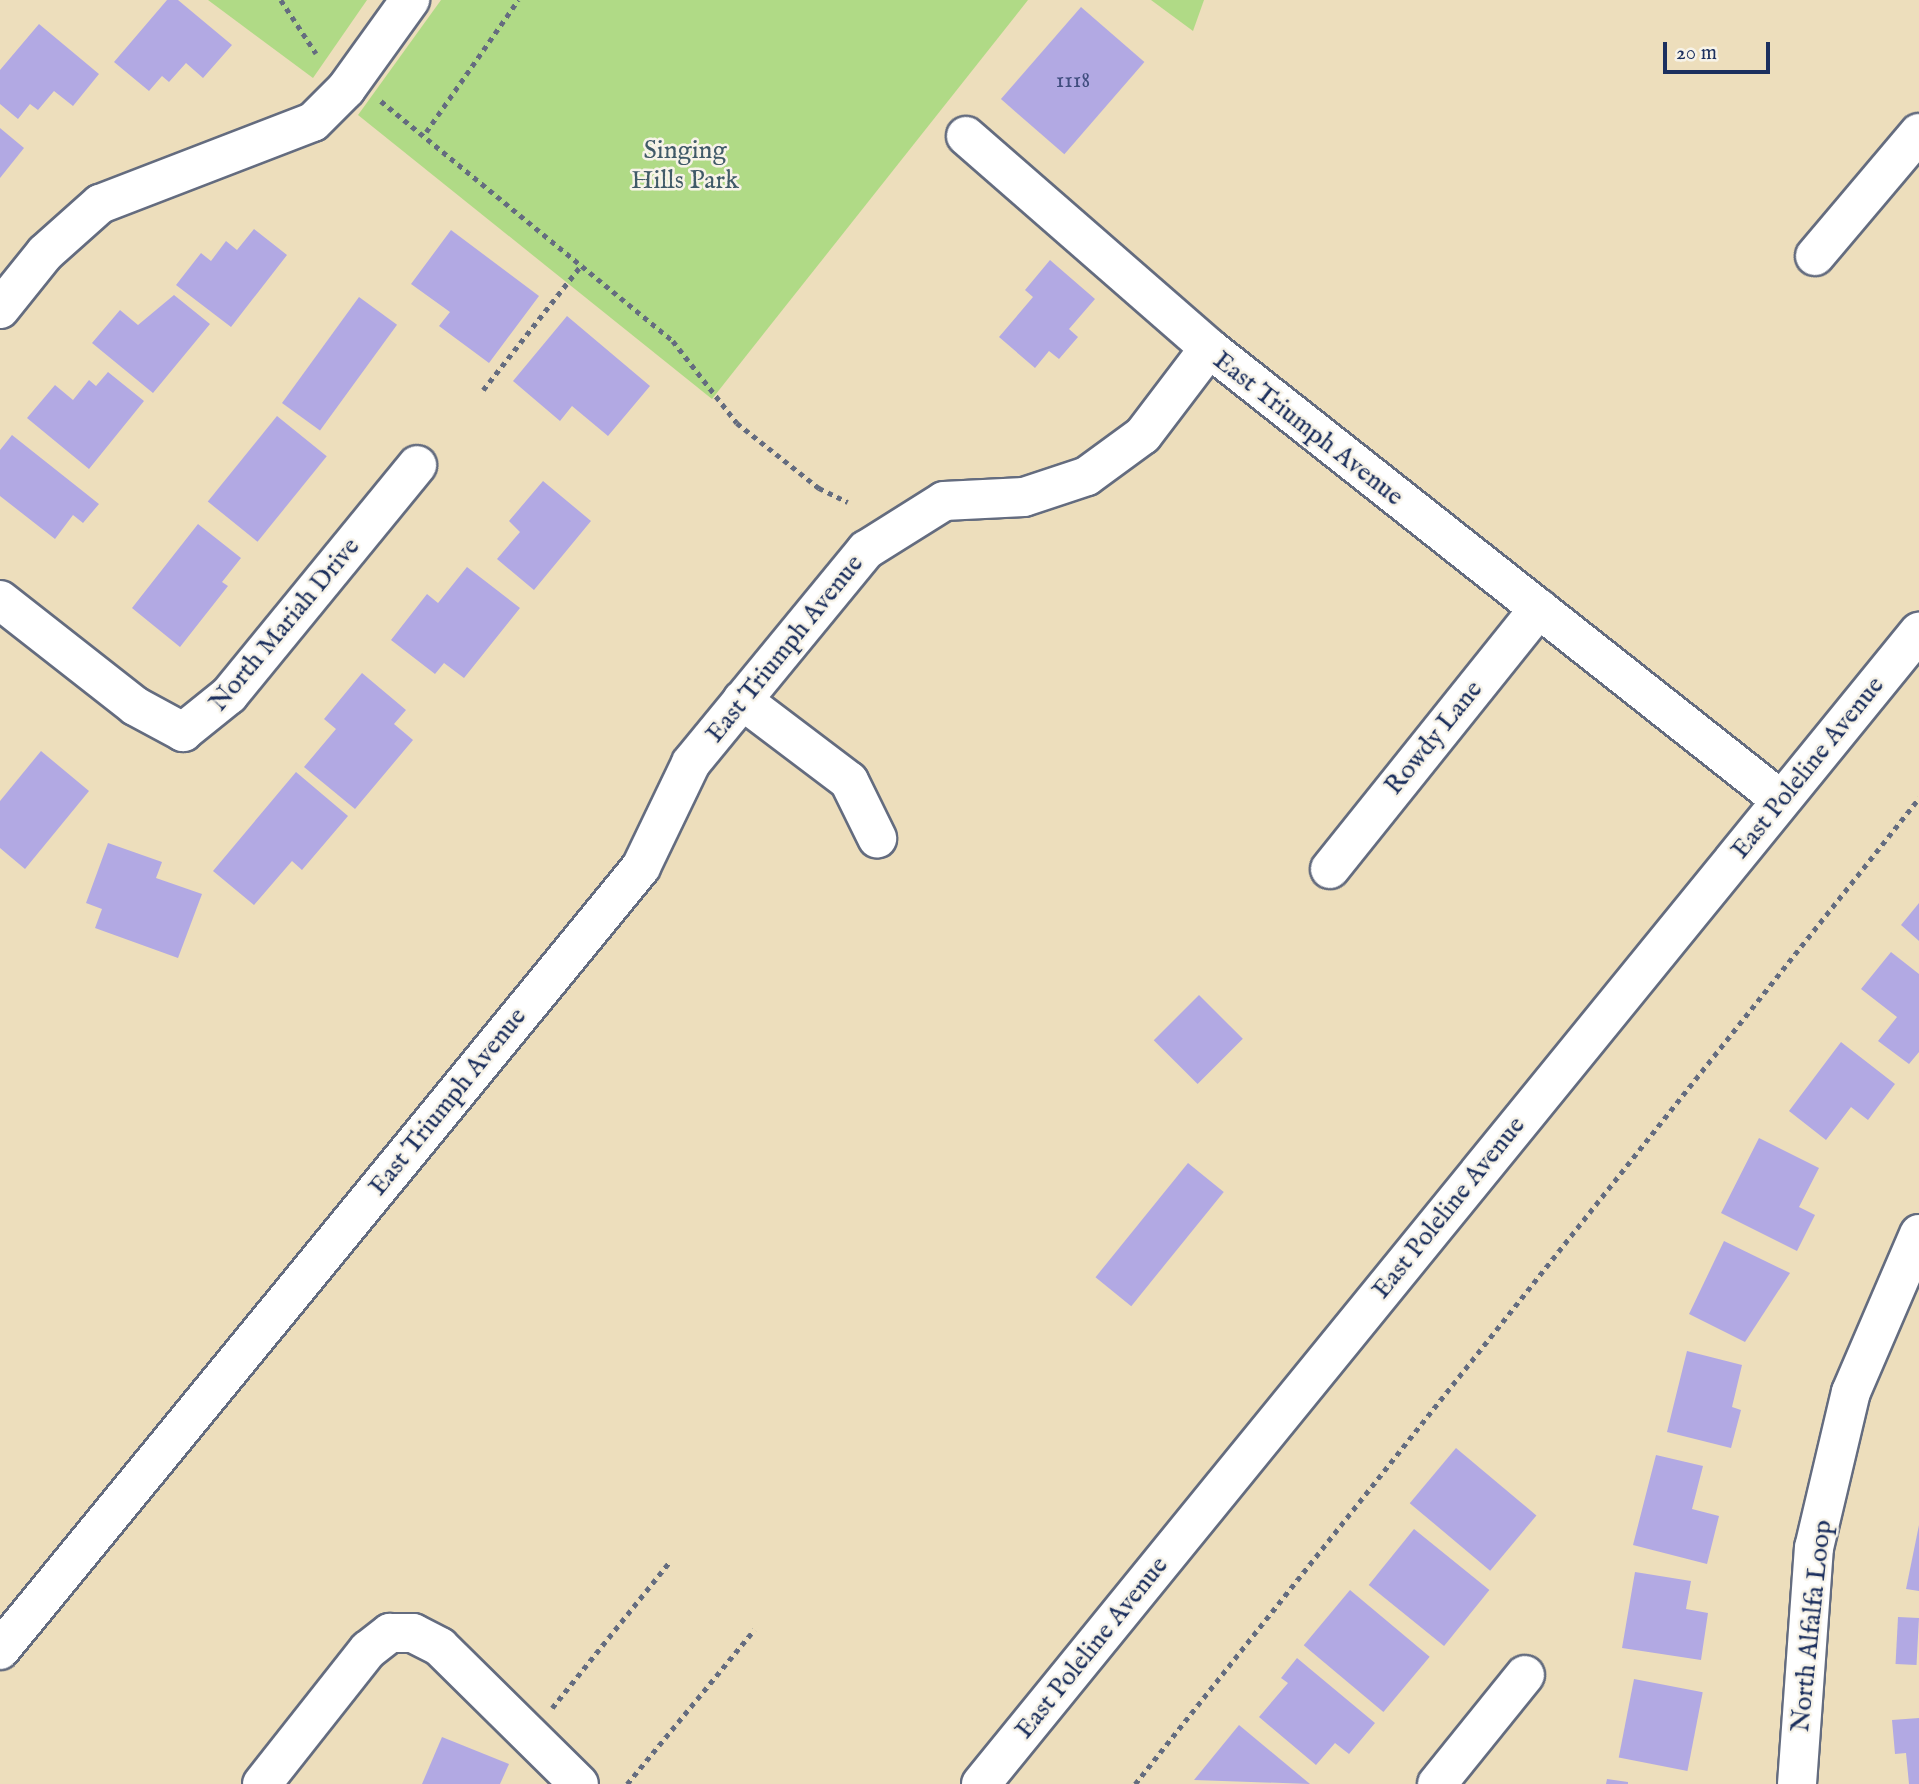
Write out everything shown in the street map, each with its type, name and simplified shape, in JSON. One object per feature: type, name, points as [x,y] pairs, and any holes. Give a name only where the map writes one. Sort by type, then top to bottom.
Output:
[{"type":"street","points":[[0,309],[46,253],[100,204],[313,122],[346,89],[410,0]]},
{"type":"street","points":[[1815,256],[1919,133]]},
{"type":"street","points":[[966,136],[1209,348]]},
{"type":"street","name":"East Triumph Avenue","points":[[0,1650],[641,867],[691,763],[866,550],[944,501],[1024,497],[1087,476],[1143,435],[1209,348],[1781,800]]},
{"type":"street","name":"North Mariah Drive","points":[[0,600],[135,706],[183,732],[229,695],[417,465]]},
{"type":"street","name":"Rowdy Lane","points":[[1330,869],[1539,608]]},
{"type":"street","name":"East Poleline Avenue","points":[[981,1784],[1919,632]]},
{"type":"street","points":[[742,701],[849,781],[877,838]]},
{"type":"street","name":"North Alfalfa Loop","points":[[1797,1784],[1814,1548],[1851,1392],[1919,1234]]},
{"type":"street","points":[[262,1784],[368,1650],[390,1633],[413,1633],[440,1647],[542,1752],[579,1784]]},
{"type":"street","points":[[1437,1784],[1525,1675]]},
{"type":"path","points":[[281,0],[317,53]]},
{"type":"path","points":[[426,132],[518,0]]},
{"type":"path","points":[[380,100],[426,132],[698,365],[737,423],[819,488],[848,502]]},
{"type":"path","points":[[483,390],[582,264]]},
{"type":"path","points":[[1136,1784],[1919,798]]},
{"type":"path","points":[[542,1752],[552,1708],[670,1561]]},
{"type":"path","points":[[627,1784],[754,1630]]},
{"type":"green space","points":[[208,0],[367,0],[313,78]]},
{"type":"green space","name":"Singing Hills Park","points":[[441,0],[1028,0],[712,399],[358,115]]},
{"type":"green space","points":[[1151,0],[1204,0],[1193,31]]},
{"type":"building","points":[[167,0],[178,0],[232,45],[203,78],[186,63],[169,82],[162,76],[149,91],[114,62]]},
{"type":"building","points":[[1081,7],[1144,62],[1064,154],[1001,99]]},
{"type":"building","points":[[39,24],[99,74],[73,106],[54,91],[38,110],[30,104],[18,119],[0,104],[0,70]]},
{"type":"building","points":[[0,128],[24,148],[0,178]]},
{"type":"building","points":[[254,229],[287,255],[231,327],[176,285],[201,253],[211,261],[226,241],[237,250]]},
{"type":"building","points":[[451,230],[539,296],[489,363],[439,326],[450,312],[411,284]]},
{"type":"building","points":[[1050,260],[1095,299],[1069,329],[1078,337],[1059,359],[1049,351],[1035,368],[999,337],[1033,297],[1025,290]]},
{"type":"building","points":[[174,295],[210,324],[153,393],[92,343],[120,310],[138,325]]},
{"type":"building","points":[[359,297],[397,325],[320,431],[282,403]]},
{"type":"building","points":[[567,316],[650,386],[608,436],[572,406],[560,421],[513,381]]},
{"type":"building","points":[[108,372],[144,401],[89,469],[27,418],[55,385],[73,400],[89,380],[96,386]]},
{"type":"building","points":[[277,416],[327,456],[258,542],[208,501]]},
{"type":"building","points":[[12,435],[99,504],[83,523],[73,515],[55,539],[0,496],[0,450]]},
{"type":"building","points":[[543,481],[591,521],[534,590],[497,559],[520,532],[509,521]]},
{"type":"building","points":[[198,524],[241,558],[222,582],[228,586],[180,647],[132,608]]},
{"type":"building","points":[[467,567],[520,608],[464,678],[444,663],[435,674],[391,640],[427,594],[438,603]]},
{"type":"building","points":[[362,673],[406,710],[394,724],[413,740],[355,809],[304,767],[336,729],[324,719]]},
{"type":"building","points":[[41,751],[89,791],[25,869],[0,848],[0,801]]},
{"type":"building","points":[[296,772],[348,816],[302,870],[292,861],[254,905],[213,871]]},
{"type":"building","points":[[108,843],[162,862],[156,878],[202,894],[178,958],[95,928],[102,909],[86,903]]},
{"type":"building","points":[[1919,903],[1919,941],[1901,925]]},
{"type":"building","points":[[1891,952],[1919,974],[1919,1052],[1909,1064],[1878,1041],[1897,1017],[1861,989]]},
{"type":"building","points":[[1199,995],[1243,1039],[1198,1084],[1154,1040]]},
{"type":"building","points":[[1841,1042],[1895,1084],[1868,1120],[1851,1107],[1826,1140],[1789,1111]]},
{"type":"building","points":[[1759,1138],[1819,1168],[1799,1207],[1815,1215],[1797,1251],[1721,1213]]},
{"type":"building","points":[[1188,1163],[1224,1192],[1131,1306],[1095,1277]]},
{"type":"building","points":[[1724,1241],[1790,1273],[1745,1342],[1689,1314]]},
{"type":"building","points":[[1687,1351],[1742,1365],[1732,1407],[1741,1410],[1731,1448],[1667,1432]]},
{"type":"building","points":[[1456,1448],[1536,1515],[1490,1571],[1410,1503]]},
{"type":"building","points":[[1656,1455],[1703,1466],[1692,1509],[1719,1516],[1707,1564],[1633,1545]]},
{"type":"building","points":[[1919,1525],[1919,1591],[1906,1589]]},
{"type":"building","points":[[1414,1529],[1489,1590],[1444,1646],[1369,1585]]},
{"type":"building","points":[[1635,1572],[1691,1581],[1686,1609],[1708,1613],[1701,1660],[1622,1648]]},
{"type":"building","points":[[1350,1590],[1430,1657],[1383,1712],[1304,1645]]},
{"type":"building","points":[[1898,1617],[1919,1618],[1917,1665],[1896,1664]]},
{"type":"building","points":[[1297,1658],[1375,1723],[1349,1754],[1335,1743],[1316,1765],[1259,1717],[1288,1683],[1281,1678]]},
{"type":"building","points":[[1634,1679],[1703,1692],[1687,1771],[1619,1758]]},
{"type":"building","points":[[1919,1718],[1919,1784],[1909,1784],[1906,1753],[1895,1754],[1892,1720]]},
{"type":"building","points":[[1239,1725],[1310,1784],[1194,1780]]},
{"type":"building","points":[[442,1737],[509,1764],[500,1784],[422,1784]]},
{"type":"building","points":[[1607,1779],[1628,1782],[1628,1784],[1606,1784]]}]
